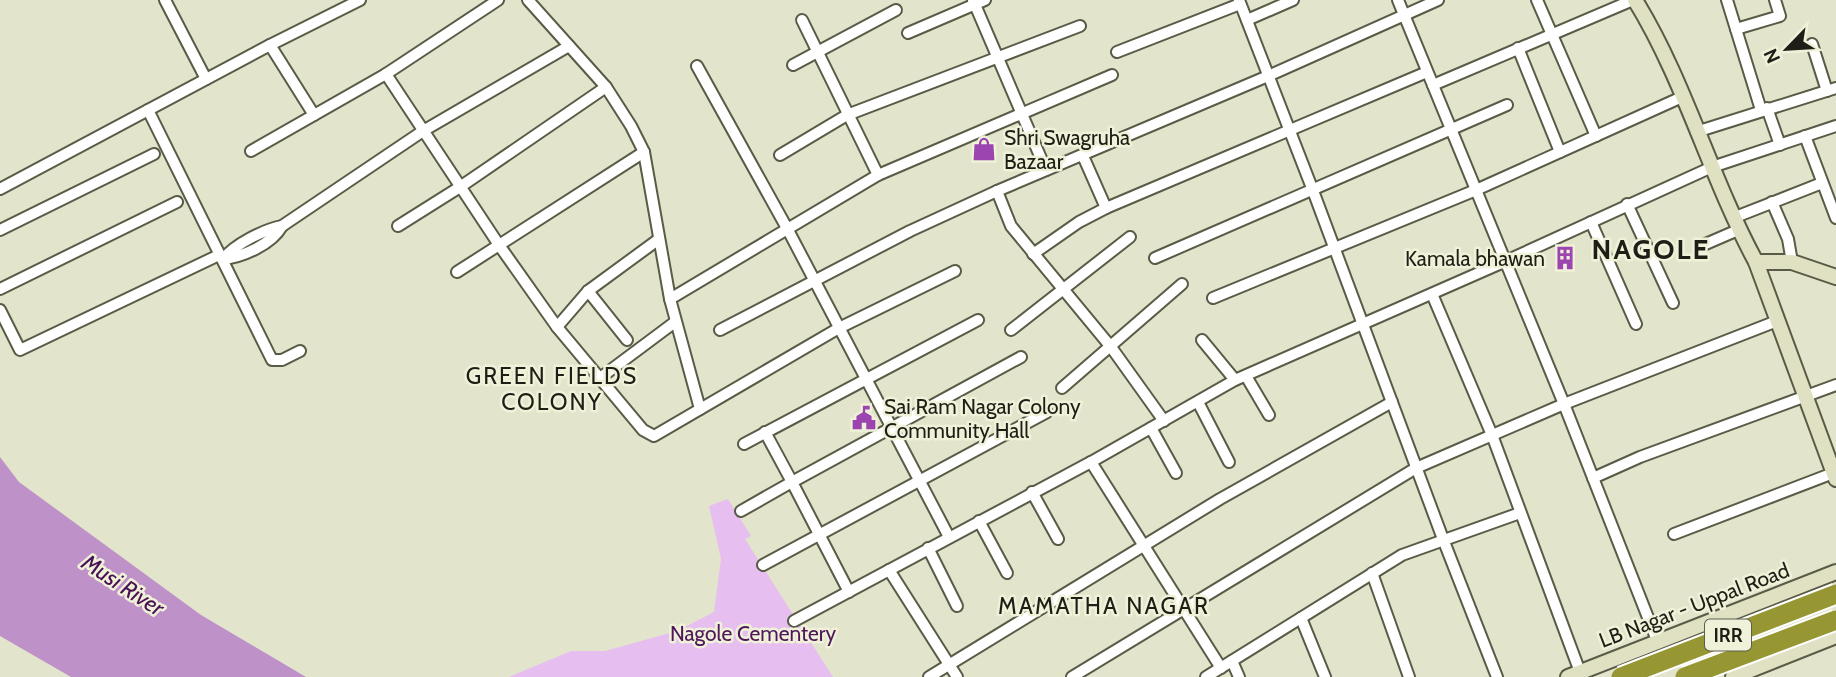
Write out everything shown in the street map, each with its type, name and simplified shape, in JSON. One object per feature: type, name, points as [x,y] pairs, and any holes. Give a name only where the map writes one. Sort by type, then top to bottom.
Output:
[{"type":"highway","name":"IRR","points":[[1620,677],[1836,594]]},
{"type":"highway","name":"IRR","points":[[1685,677],[1836,620]]},
{"type":"street","points":[[165,0],[206,79]]},
{"type":"street","points":[[0,189],[360,0]]},
{"type":"street","points":[[251,151],[386,74],[498,0]]},
{"type":"street","points":[[528,0],[606,87],[644,152],[670,299],[700,409]]},
{"type":"street","points":[[1247,20],[1293,0]]},
{"type":"street","points":[[1398,0],[1564,404],[1658,643]]},
{"type":"street","points":[[720,330],[910,231],[996,191],[1083,156],[1438,0]]},
{"type":"street","points":[[1537,0],[1596,136]]},
{"type":"street","points":[[1433,85],[1634,0],[1656,34],[1736,224],[1756,262],[1835,475],[1674,534]]},
{"type":"street","points":[[1727,0],[1764,109],[1780,145]]},
{"type":"street","points":[[1736,29],[1780,16],[1775,0]]},
{"type":"street","points":[[908,33],[977,1],[997,58],[1046,170]]},
{"type":"street","points":[[1117,52],[1240,2],[1497,677]]},
{"type":"street","points":[[793,65],[896,10]]},
{"type":"street","points":[[802,20],[878,176]]},
{"type":"street","points":[[780,155],[847,115],[1080,26]]},
{"type":"street","points":[[1696,132],[1831,89],[1812,44]]},
{"type":"street","points":[[270,45],[314,115]]},
{"type":"street","points":[[0,310],[20,350],[221,257],[273,228],[282,226],[423,131],[569,46]]},
{"type":"street","points":[[1518,48],[1560,152]]},
{"type":"street","points":[[697,66],[788,230],[949,537]]},
{"type":"street","points":[[1033,254],[1079,222],[1106,208],[1427,72]]},
{"type":"street","points":[[386,74],[499,245],[557,327],[643,430],[654,436],[839,328],[956,271]]},
{"type":"street","points":[[670,299],[878,176],[1112,75]]},
{"type":"street","points":[[398,226],[606,87]]},
{"type":"street","points":[[1213,298],[1476,190],[1682,97]]},
{"type":"street","points":[[1155,258],[1507,105]]},
{"type":"street","points":[[148,110],[272,360],[282,360],[300,351]]},
{"type":"street","points":[[793,621],[1091,462],[1240,378],[1712,167],[1836,126]]},
{"type":"street","points":[[1805,136],[1836,219]]},
{"type":"street","points":[[457,272],[644,152]]},
{"type":"street","points":[[0,230],[154,154]]},
{"type":"street","points":[[1083,156],[1106,208]]},
{"type":"street","points":[[1701,246],[1772,202],[1822,183]]},
{"type":"street","points":[[996,191],[1011,226],[1111,347],[1164,421]]},
{"type":"street","points":[[0,289],[177,202]]},
{"type":"street","points":[[1772,202],[1787,239],[1792,262]]},
{"type":"street","points":[[1628,204],[1673,303]]},
{"type":"street","points":[[1591,222],[1636,324]]},
{"type":"street","points":[[1011,330],[1130,237]]},
{"type":"street","points":[[557,327],[588,291],[659,239]]},
{"type":"street","points":[[1756,262],[1792,262],[1836,277]]},
{"type":"street","points":[[1062,388],[1182,284]]},
{"type":"street","points":[[588,291],[627,340]]},
{"type":"street","points":[[1432,294],[1492,435],[1574,675]]},
{"type":"street","points":[[744,444],[978,320]]},
{"type":"street","points":[[600,378],[675,321]]},
{"type":"street","points":[[1072,677],[1416,468],[1564,404],[1777,321]]},
{"type":"street","points":[[1202,340],[1240,378],[1269,415]]},
{"type":"street","points":[[741,511],[1021,357]]},
{"type":"street","points":[[1593,478],[1640,457],[1836,385]]},
{"type":"street","points":[[1198,402],[1229,462]]},
{"type":"street","points":[[929,677],[1220,499],[1392,402]]},
{"type":"street","points":[[763,565],[1047,412]]},
{"type":"street","points":[[1152,428],[1176,473]]},
{"type":"street","points":[[765,432],[849,592]]},
{"type":"street","points":[[1091,462],[1221,668]]},
{"type":"street","points":[[1032,492],[1058,540]]},
{"type":"street","points":[[1206,677],[1402,555],[1520,513]]},
{"type":"street","points":[[979,521],[1007,573]]},
{"type":"street","points":[[928,548],[957,606]]},
{"type":"street","points":[[890,570],[957,677]]},
{"type":"street","name":"LB Nagar - Uppal Road","points":[[1574,675],[1836,572]]},
{"type":"street","points":[[1372,573],[1409,677]]},
{"type":"street","points":[[1731,614],[1754,668]]},
{"type":"street","points":[[1301,618],[1325,677]]},
{"type":"street","points":[[1733,677],[1836,636]]},
{"type":"street","points":[[1233,660],[1239,677]]},
{"type":"green space","name":"Nagole Cementery","points":[[728,499],[751,536],[745,539],[833,677],[509,677],[571,651],[605,651],[677,631],[714,612],[721,559],[709,506]]},
{"type":"water","name":"Musi River","points":[[0,457],[19,482],[201,615],[306,677],[71,677],[0,636]]},
{"type":"place","name":"Shri Swagruha Bazaar","points":[[984,149]]},
{"type":"place","name":"Kamala bhawan","points":[[1565,258]]},
{"type":"place","name":"Sai Ram Nagar Colony Community Hall","points":[[864,418]]},
{"type":"district","name":"NAGOLE","points":[[1651,249]]},
{"type":"district","name":"GREEN FIELDS COLONY","points":[[552,389]]},
{"type":"district","name":"MAMATHA NAGAR","points":[[1104,606]]}]
